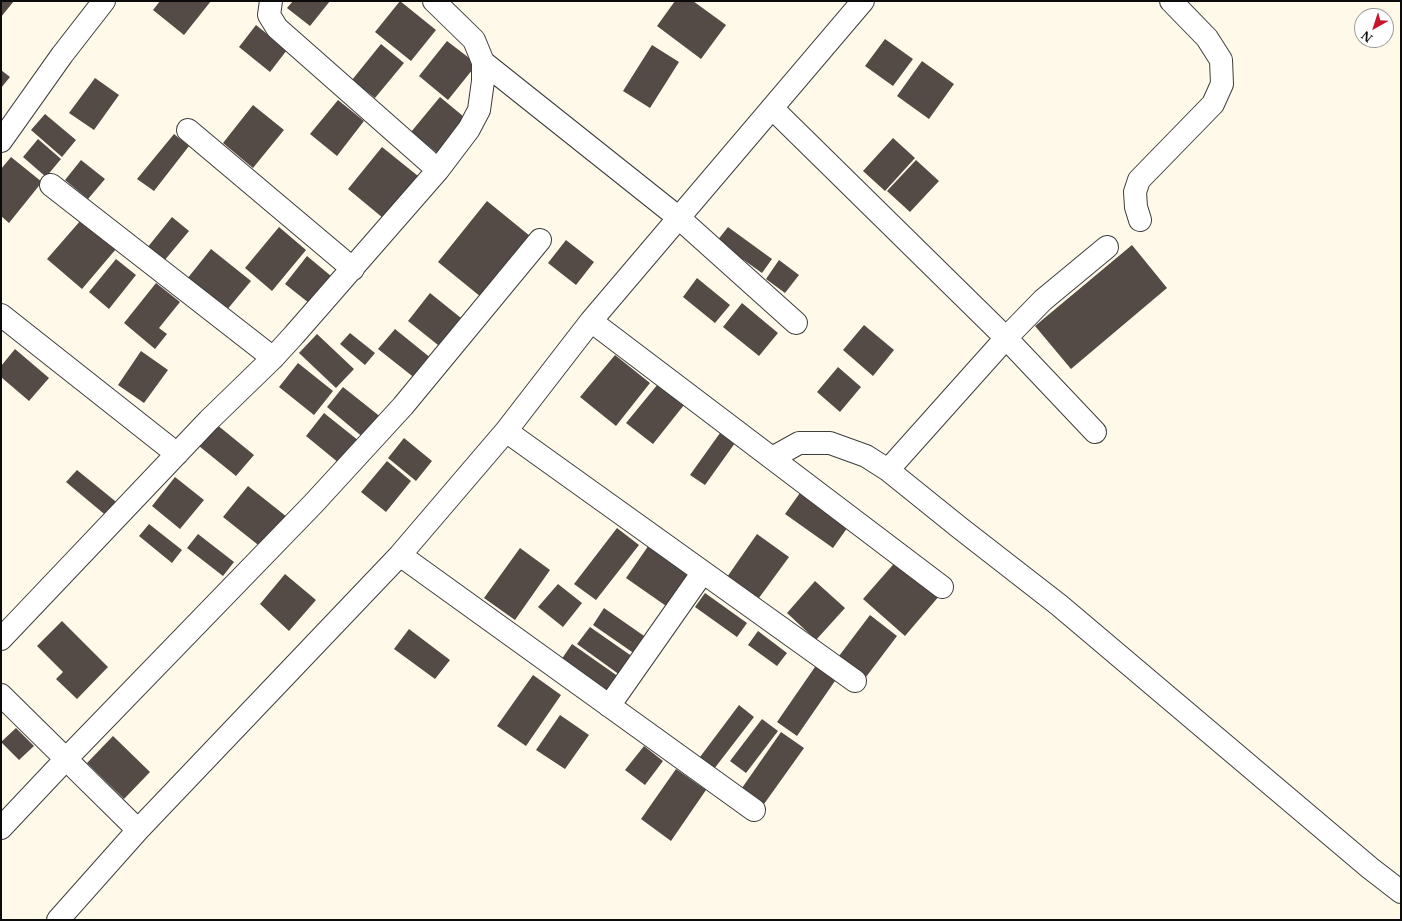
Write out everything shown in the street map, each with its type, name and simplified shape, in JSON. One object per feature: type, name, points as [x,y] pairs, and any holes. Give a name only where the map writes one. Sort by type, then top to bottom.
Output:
[{"type":"street","points":[[1,141],[62,55],[104,1]]},
{"type":"street","points":[[271,1],[269,15],[277,28],[438,170]]},
{"type":"street","points":[[1,639],[209,420],[273,358],[353,269],[438,170],[469,129],[479,110],[484,81],[483,62],[474,40],[434,1]]},
{"type":"street","points":[[1140,220],[1136,207],[1135,192],[1139,180],[1213,104],[1222,84],[1221,60],[1207,38],[1171,1]]},
{"type":"street","points":[[58,920],[138,830],[400,555],[506,431],[591,321],[861,2]]},
{"type":"street","points":[[483,62],[679,218],[796,323]]},
{"type":"street","points":[[772,108],[1006,338],[1095,432]]},
{"type":"street","points":[[188,130],[353,269]]},
{"type":"street","points":[[51,185],[273,358]]},
{"type":"street","points":[[1,828],[314,503],[404,406],[540,240]]},
{"type":"street","points":[[888,470],[1006,338],[1043,300],[1107,247]]},
{"type":"street","points":[[1,316],[178,454]]},
{"type":"street","points":[[591,321],[942,587]]},
{"type":"street","points":[[506,431],[855,681]]},
{"type":"street","points":[[772,458],[799,443],[830,443],[866,456],[888,470],[1058,605],[1370,868],[1401,892]]},
{"type":"street","points":[[400,555],[754,810]]},
{"type":"street","points":[[609,706],[703,572]]},
{"type":"street","points":[[1,695],[138,830]]},
{"type":"building","points":[[1,1],[14,1],[1,17]]},
{"type":"building","points":[[160,1],[211,1],[184,35],[153,10]]},
{"type":"building","points":[[293,1],[330,1],[310,26],[287,8]]},
{"type":"building","points":[[400,1],[436,30],[411,61],[375,32]]},
{"type":"building","points":[[675,1],[693,1],[726,25],[701,59],[657,26]]},
{"type":"building","points":[[256,25],[287,50],[270,72],[239,47]]},
{"type":"building","points":[[885,39],[913,59],[893,86],[865,66]]},
{"type":"building","points":[[447,41],[477,64],[448,100],[419,76]]},
{"type":"building","points":[[381,44],[404,63],[375,98],[352,80]]},
{"type":"building","points":[[652,45],[679,62],[650,108],[623,91]]},
{"type":"building","points":[[922,61],[954,84],[929,119],[897,96]]},
{"type":"building","points":[[1,70],[10,77],[1,88]]},
{"type":"building","points":[[95,78],[119,95],[94,130],[69,113]]},
{"type":"building","points":[[440,97],[469,121],[441,156],[411,132]]},
{"type":"building","points":[[338,100],[364,121],[337,156],[310,134]]},
{"type":"building","points":[[253,105],[284,130],[253,168],[223,143]]},
{"type":"building","points":[[45,114],[76,140],[62,157],[31,130]]},
{"type":"building","points":[[174,134],[189,146],[154,191],[137,179]]},
{"type":"building","points":[[893,138],[915,158],[885,191],[863,171]]},
{"type":"building","points":[[38,139],[61,159],[46,177],[23,157]]},
{"type":"building","points":[[382,147],[418,176],[383,218],[348,189]]},
{"type":"building","points":[[11,157],[42,182],[9,223],[1,216],[1,169]]},
{"type":"building","points":[[81,160],[105,179],[88,199],[65,180]]},
{"type":"building","points":[[916,160],[939,181],[910,212],[887,191]]},
{"type":"building","points":[[487,201],[530,236],[481,297],[438,262]]},
{"type":"building","points":[[172,217],[189,231],[164,261],[147,248]]},
{"type":"building","points":[[81,220],[116,249],[82,289],[47,259]]},
{"type":"building","points":[[279,227],[306,250],[272,291],[245,268]]},
{"type":"building","points":[[728,227],[772,259],[762,273],[717,241]]},
{"type":"building","points":[[566,240],[594,262],[576,285],[548,263]]},
{"type":"building","points":[[1132,245],[1167,288],[1071,369],[1035,326]]},
{"type":"building","points":[[211,249],[251,281],[226,311],[187,279]]},
{"type":"building","points":[[307,256],[331,276],[309,303],[285,284]]},
{"type":"building","points":[[116,259],[136,275],[109,309],[89,292]]},
{"type":"building","points":[[779,260],[799,275],[785,293],[766,279]]},
{"type":"building","points":[[697,278],[730,305],[715,323],[683,297]]},
{"type":"building","points":[[156,283],[180,302],[159,328],[167,334],[155,349],[124,323]]},
{"type":"building","points":[[430,293],[466,322],[443,349],[408,321]]},
{"type":"building","points":[[742,303],[778,333],[759,356],[723,327]]},
{"type":"building","points":[[864,325],[894,350],[873,376],[843,350]]},
{"type":"building","points":[[395,329],[432,359],[416,379],[378,349]]},
{"type":"building","points":[[350,333],[375,353],[365,365],[340,344]]},
{"type":"building","points":[[317,334],[354,369],[336,388],[299,353]]},
{"type":"building","points":[[15,349],[49,378],[29,401],[1,377],[1,366]]},
{"type":"building","points":[[141,351],[168,370],[144,403],[118,385]]},
{"type":"building","points":[[615,355],[650,383],[616,426],[580,397]]},
{"type":"building","points":[[298,363],[333,391],[314,415],[279,387]]},
{"type":"building","points":[[838,367],[861,387],[840,412],[817,392]]},
{"type":"building","points":[[658,384],[684,405],[653,444],[626,423]]},
{"type":"building","points":[[343,387],[382,418],[365,439],[327,407]]},
{"type":"building","points":[[324,413],[364,445],[345,468],[306,436]]},
{"type":"building","points":[[216,424],[254,455],[236,476],[199,446]]},
{"type":"building","points":[[720,433],[735,443],[705,485],[690,475]]},
{"type":"building","points":[[404,438],[432,461],[416,481],[388,458]]},
{"type":"building","points":[[387,461],[411,481],[386,512],[361,492]]},
{"type":"building","points":[[77,470],[120,505],[109,518],[66,482]]},
{"type":"building","points":[[175,477],[204,500],[180,529],[152,506]]},
{"type":"building","points":[[248,486],[287,517],[262,548],[223,517]]},
{"type":"building","points":[[802,490],[850,524],[833,548],[785,514]]},
{"type":"building","points":[[149,524],[182,550],[172,563],[139,536]]},
{"type":"building","points":[[617,528],[639,545],[596,600],[574,584]]},
{"type":"building","points":[[198,534],[234,562],[223,576],[187,548]]},
{"type":"building","points":[[757,534],[789,557],[756,602],[725,580]]},
{"type":"building","points":[[651,542],[695,572],[669,608],[626,578]]},
{"type":"building","points":[[520,548],[550,570],[515,620],[484,598]]},
{"type":"building","points":[[898,559],[940,595],[905,636],[863,599]]},
{"type":"building","points":[[285,574],[316,600],[289,631],[260,604]]},
{"type":"building","points":[[815,581],[845,608],[816,640],[787,613]]},
{"type":"building","points":[[558,584],[582,603],[563,627],[538,607]]},
{"type":"building","points":[[705,593],[747,623],[737,637],[695,607]]},
{"type":"building","points":[[604,608],[647,638],[635,654],[593,625]]},
{"type":"building","points":[[870,615],[897,636],[866,677],[839,656]]},
{"type":"building","points":[[62,621],[108,667],[77,699],[56,679],[63,672],[37,646]]},
{"type":"building","points":[[590,627],[633,657],[620,675],[577,644]]},
{"type":"building","points":[[409,629],[450,660],[435,679],[394,649]]},
{"type":"building","points":[[758,631],[787,653],[777,666],[748,645]]},
{"type":"building","points":[[572,644],[619,677],[608,693],[561,660]]},
{"type":"building","points":[[817,664],[837,678],[797,736],[777,722]]},
{"type":"building","points":[[533,675],[561,695],[526,746],[497,726]]},
{"type":"building","points":[[739,705],[754,717],[714,769],[700,757]]},
{"type":"building","points":[[560,715],[589,735],[565,769],[536,750]]},
{"type":"building","points":[[762,719],[778,731],[746,773],[730,761]]},
{"type":"building","points":[[16,728],[34,746],[19,760],[1,742]]},
{"type":"building","points":[[781,732],[804,748],[764,804],[742,788]]},
{"type":"building","points":[[113,736],[150,772],[124,799],[87,763]]},
{"type":"building","points":[[644,746],[663,761],[645,785],[625,770]]},
{"type":"building","points":[[676,769],[706,790],[671,841],[641,819]]}]
